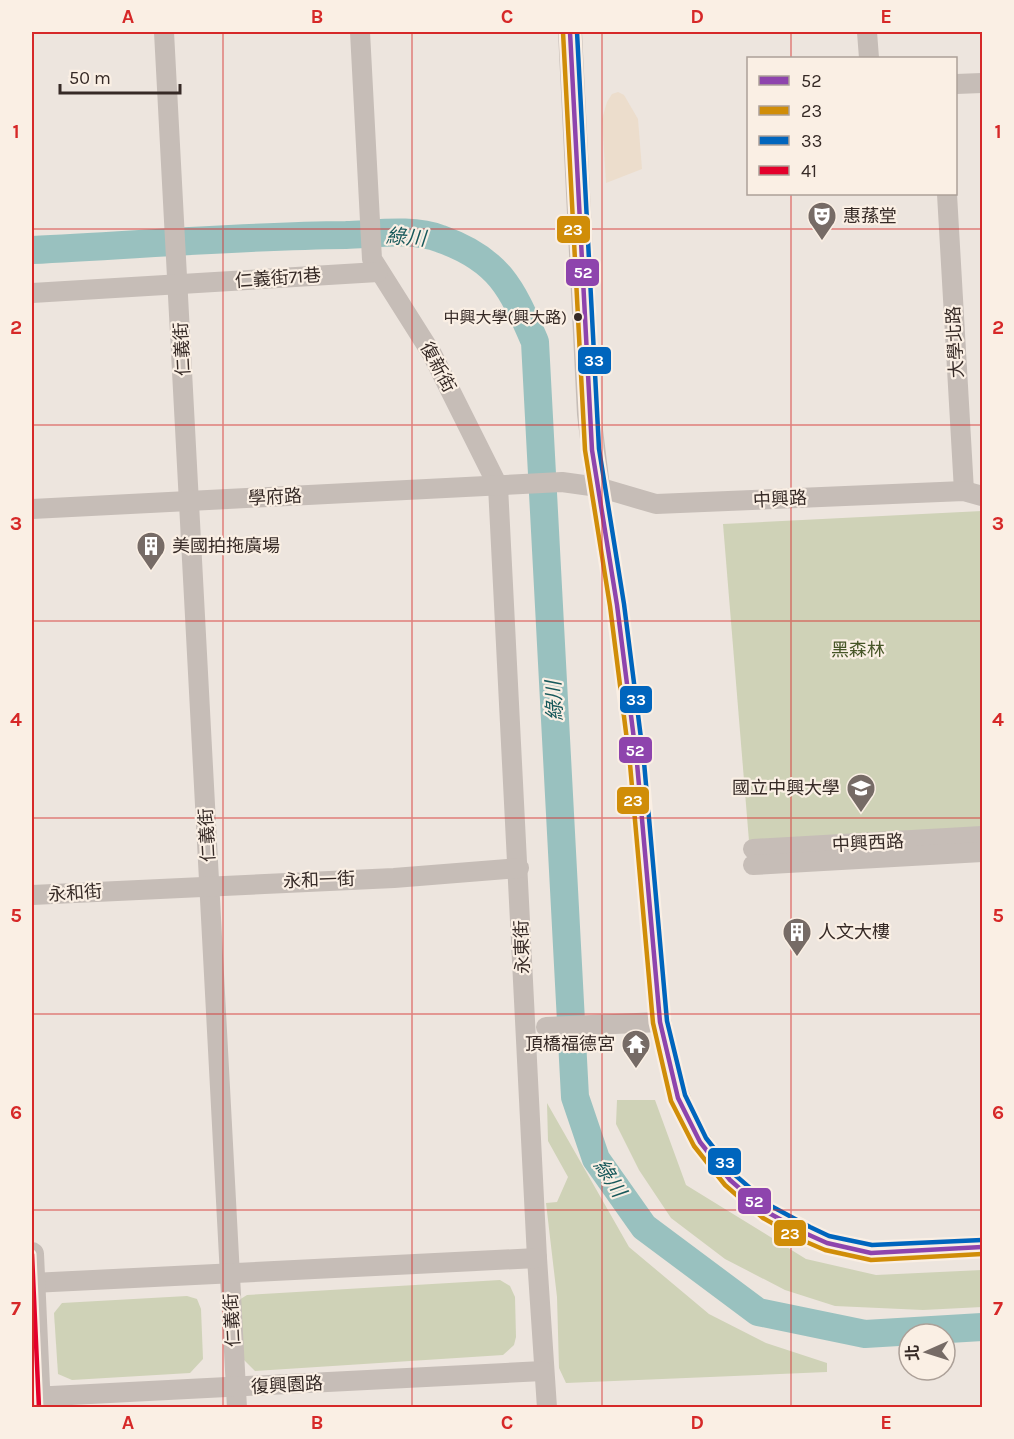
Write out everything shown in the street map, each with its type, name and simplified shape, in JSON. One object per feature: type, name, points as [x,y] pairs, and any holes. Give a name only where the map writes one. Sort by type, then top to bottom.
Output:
[{"type":"street","name":"仁義街","points":[[164,32],[237,1407]]},
{"type":"street","name":"復新街","points":[[360,32],[371,253],[378,272],[432,354],[498,486]]},
{"type":"street","points":[[570,32],[589,414],[637,763],[660,1022],[678,1098],[700,1142],[730,1180],[767,1212],[786,1224],[827,1243],[872,1253],[982,1247]]},
{"type":"street","points":[[867,32],[869,57]]},
{"type":"street","points":[[957,84],[982,83]]},
{"type":"street","name":"大學北路","points":[[947,195],[973,493]]},
{"type":"street","name":"仁義街71巷","points":[[32,293],[378,272]]},
{"type":"street","name":"學府路","points":[[32,509],[562,482],[598,488]]},
{"type":"street","name":"中興路","points":[[598,488],[656,504],[973,493],[982,482]]},
{"type":"street","name":"永東街","points":[[498,486],[543,1371],[547,1407]]},
{"type":"street","name":"中興西路","points":[[982,836],[753,857],[982,852]]},
{"type":"street","name":"永和一街","points":[[119,890],[394,878],[519,868]]},
{"type":"street","name":"永和街","points":[[32,896],[119,890]]},
{"type":"street","points":[[546,1027],[660,1022]]},
{"type":"street","points":[[32,1254],[37,1401]]},
{"type":"street","points":[[32,1283],[537,1258]]},
{"type":"street","name":"復興園路","points":[[37,1401],[236,1387],[543,1371]]},
{"type":"green space","name":"黑森林","points":[[982,511],[982,828],[749,841],[723,524]]},
{"type":"green space","points":[[617,1100],[655,1100],[686,1185],[806,1259],[876,1275],[982,1270],[982,1307],[923,1310],[835,1306],[785,1290],[725,1259],[671,1218],[639,1170],[616,1124]]},
{"type":"green space","points":[[547,1103],[629,1247],[709,1314],[766,1343],[827,1363],[827,1372],[566,1383],[559,1368],[557,1297],[546,1203],[557,1202],[568,1177],[548,1141]]},
{"type":"green space","points":[[500,1280],[510,1286],[515,1297],[516,1337],[514,1345],[503,1355],[255,1371],[242,1358],[239,1300],[247,1295]]},
{"type":"green space","points":[[187,1296],[197,1299],[201,1309],[203,1359],[190,1373],[72,1380],[58,1374],[54,1313],[62,1303]]},
{"type":"shaded area","points":[[618,92],[624,95],[638,119],[642,169],[606,183],[602,119],[607,102],[612,94]]},
{"type":"waterway","name":"綠川","points":[[32,250],[228,239],[407,233],[430,236],[461,247],[477,256],[502,278],[519,306],[535,342],[575,1097],[596,1159],[644,1227],[758,1312],[865,1334],[982,1327]]},
{"type":"transit line","name":"23","points":[[563,32],[585,450],[610,606],[630,764],[653,1023],[671,1101],[694,1146],[725,1185],[763,1218],[804,1241],[825,1250],[871,1260],[982,1254]]},
{"type":"transit line","name":"52","points":[[570,32],[592,450],[617,605],[637,763],[660,1022],[678,1098],[700,1142],[730,1180],[767,1212],[807,1234],[827,1243],[871,1253],[982,1247]]},
{"type":"transit line","name":"33","points":[[577,32],[599,449],[624,604],[644,762],[667,1021],[685,1095],[706,1138],[735,1175],[771,1206],[810,1227],[829,1236],[872,1245],[982,1240]]},
{"type":"transit line","name":"41","points":[[32,1254],[39,1408]]},
{"type":"place","name":"惠蓀堂","points":[[822,242]]},
{"type":"place","name":"中興大學(興大路)","points":[[578,317]]},
{"type":"place","name":"美國拍拖廣場","points":[[151,572]]},
{"type":"place","name":"國立中興大學","points":[[861,814]]},
{"type":"place","name":"人文大樓","points":[[797,958]]},
{"type":"place","name":"頂橋福德宮","points":[[636,1070]]}]
